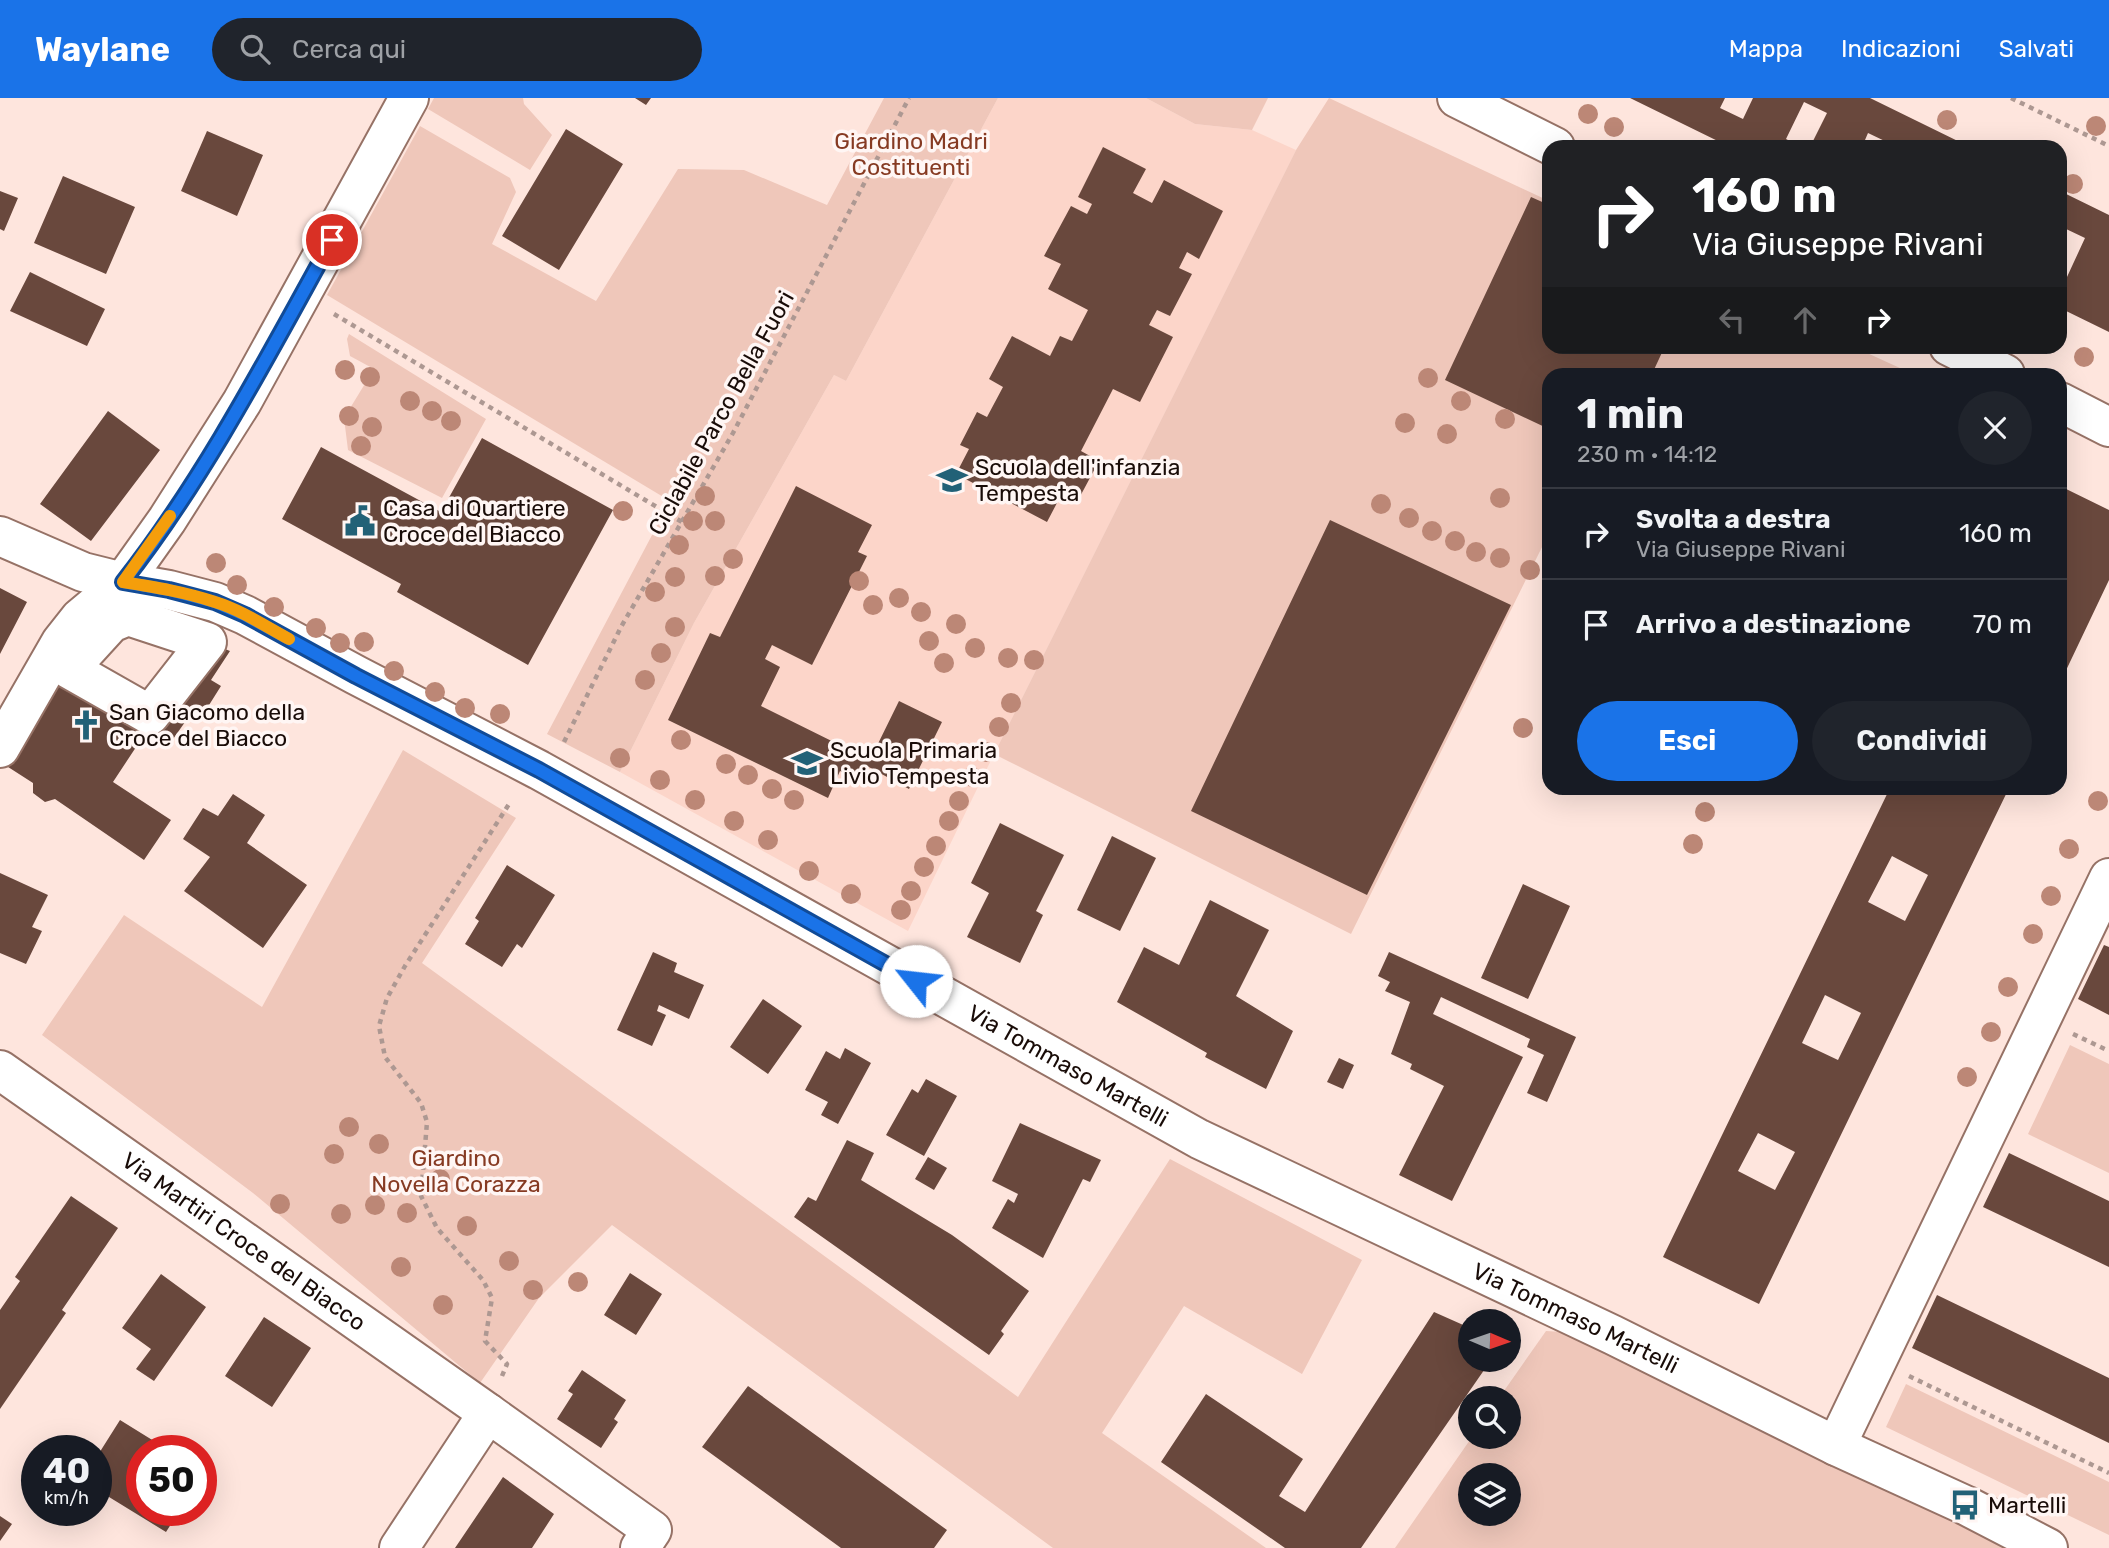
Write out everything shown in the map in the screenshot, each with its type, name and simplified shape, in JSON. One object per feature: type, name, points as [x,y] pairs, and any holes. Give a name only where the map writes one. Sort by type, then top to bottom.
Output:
[{"type":"street","points":[[0,748],[61,642],[80,618],[123,582],[161,530],[242,402],[409,98]]},
{"type":"street","points":[[1457,98],[1542,140]]},
{"type":"street","points":[[1965,354],[1993,368]]},
{"type":"street","points":[[2067,406],[2109,427]]},
{"type":"street","name":"Via Tommaso Martelli","points":[[0,536],[63,565],[123,582],[215,602],[245,615],[356,676],[539,770],[1199,1139],[1576,1317],[1836,1446],[1965,1505],[2048,1548]]},
{"type":"street","points":[[1836,1446],[2109,878]]},
{"type":"street","name":"Via Martiri Croce del Biacco","points":[[0,1070],[652,1530],[640,1548]]},
{"type":"street","points":[[399,1548],[488,1413]]},
{"type":"path","name":"Ciclabile Parco Bella Fuori","points":[[562,744],[621,626],[733,433],[909,98]]},
{"type":"path","points":[[2011,98],[2109,146]]},
{"type":"path","points":[[326,309],[682,522]]},
{"type":"path","points":[[488,1413],[507,1364],[485,1341],[492,1298],[483,1280],[437,1228],[421,1196],[428,1122],[421,1103],[385,1057],[379,1026],[387,998],[405,966],[511,801]]},
{"type":"path","points":[[1877,1360],[2109,1472]]},
{"type":"shaded area","name":"Scuola dell'infanzia Tempesta","points":[[998,98],[1146,98],[1195,124],[1252,130],[1296,150],[908,931],[620,772],[694,623],[834,375],[846,381]]},
{"type":"green space","points":[[434,98],[523,98],[524,104],[552,135],[530,170],[428,109]]},
{"type":"green space","name":"Giardino Madri Costituenti","points":[[884,98],[998,98],[846,381],[834,375],[694,623],[620,772],[547,734],[670,501],[327,295],[420,126],[510,178],[516,192],[492,244],[596,301],[678,169],[744,170],[827,205]]},
{"type":"green space","points":[[1146,98],[1268,98],[1252,130],[1195,124]]},
{"type":"green space","points":[[1329,98],[1542,198],[1542,354],[1869,354],[1900,368],[1542,368],[1542,547],[1351,934],[994,754],[1296,150]]},
{"type":"green space","points":[[349,334],[486,419],[442,498],[348,450],[344,418],[374,369],[350,356],[347,339]]},
{"type":"green space","name":"Giardino Novella Corazza","points":[[403,750],[516,818],[422,963],[1018,1397],[1170,1159],[1362,1260],[1302,1374],[1184,1306],[1102,1433],[1266,1548],[1053,1548],[612,1225],[539,1298],[480,1383],[253,1193],[42,1035],[124,915],[262,1007]]},
{"type":"green space","points":[[2070,1045],[2109,1064],[2109,1173],[2028,1134]]},
{"type":"green space","points":[[1546,1331],[1613,1335],[2020,1548],[1395,1548],[1464,1449],[1521,1449],[1521,1386],[1507,1386],[1517,1372],[1521,1372],[1521,1367]]},
{"type":"green space","points":[[1906,1384],[2109,1482],[2109,1535],[1886,1427]]},
{"type":"building","points":[[635,98],[651,98],[646,105]]},
{"type":"building","points":[[1630,98],[1725,98],[1720,108],[1743,119],[1753,98],[1870,98],[1956,140],[1883,140],[1868,133],[1865,140],[1814,140],[1827,113],[1804,102],[1786,139],[1788,140],[1716,140]]},
{"type":"building","points":[[566,129],[623,164],[559,270],[502,236]]},
{"type":"building","points":[[207,131],[263,155],[237,216],[181,191]]},
{"type":"building","points":[[1103,147],[1146,169],[1133,193],[1152,203],[1164,180],[1223,211],[1199,259],[1187,252],[1179,268],[1192,274],[1170,316],[1157,310],[1149,325],[1173,337],[1140,402],[1113,389],[1081,451],[1099,461],[1076,504],[1058,501],[1047,522],[956,474],[969,449],[960,445],[977,412],[987,417],[1003,387],[989,379],[1012,336],[1050,356],[1060,336],[1072,341],[1088,310],[1048,289],[1061,264],[1044,256],[1071,206],[1087,214],[1092,204],[1078,197]]},
{"type":"building","points":[[63,176],[135,207],[106,274],[34,243]]},
{"type":"building","points":[[0,191],[18,198],[4,231],[0,229]]},
{"type":"building","points":[[2067,194],[2109,215],[2109,332],[2067,311],[2067,277],[2085,238],[2067,229]]},
{"type":"building","points":[[1531,197],[1542,202],[1542,354],[1661,354],[1655,368],[1542,368],[1542,426],[1445,380]]},
{"type":"building","points":[[30,272],[105,309],[87,346],[10,311]]},
{"type":"building","points":[[108,411],[160,450],[91,541],[40,504]]},
{"type":"building","points":[[482,438],[613,510],[528,665],[397,592],[401,584],[282,519],[321,447],[441,512]]},
{"type":"building","points":[[796,486],[872,525],[858,552],[867,556],[812,665],[772,645],[765,659],[780,667],[761,706],[870,760],[899,701],[942,722],[909,789],[867,766],[860,780],[840,771],[828,798],[668,720],[710,633],[720,637]]},
{"type":"building","points":[[2067,489],[2109,510],[2109,580],[2067,668]]},
{"type":"building","points":[[1330,520],[1511,605],[1367,895],[1191,811]]},
{"type":"building","points":[[0,588],[27,602],[0,654]]},
{"type":"building","points":[[207,642],[230,651],[211,680],[221,686],[199,721],[190,715],[166,749],[144,735],[113,782],[171,820],[144,860],[55,799],[45,802],[33,793],[33,783],[5,765],[69,669],[150,715]]},
{"type":"building","points":[[233,794],[265,815],[247,843],[307,885],[263,948],[184,891],[210,857],[183,839],[203,808],[218,816]]},
{"type":"building","points":[[1887,795],[2006,795],[1759,1304],[1663,1257]],"holes":[[[1892,856],[1928,875],[1905,921],[1868,902]],[[1825,995],[1861,1013],[1838,1060],[1802,1043]],[[1758,1133],[1795,1152],[1775,1190],[1738,1171]]]},
{"type":"building","points":[[1000,823],[1064,855],[1036,911],[1043,915],[1020,963],[967,937],[989,893],[971,883]]},
{"type":"building","points":[[1112,836],[1156,858],[1120,931],[1077,910]]},
{"type":"building","points":[[507,865],[555,895],[522,948],[517,944],[502,967],[465,944],[479,921],[475,918]]},
{"type":"building","points":[[0,873],[48,895],[32,927],[42,931],[26,964],[0,953]]},
{"type":"building","points":[[1523,884],[1570,906],[1528,999],[1481,978]]},
{"type":"building","points":[[1210,900],[1269,930],[1236,996],[1293,1031],[1266,1089],[1205,1057],[1207,1053],[1117,1002],[1144,947],[1179,965]]},
{"type":"building","points":[[2104,945],[2109,947],[2109,1015],[2078,999]]},
{"type":"building","points":[[653,952],[677,963],[674,972],[704,985],[689,1019],[659,1005],[657,1011],[666,1015],[652,1046],[617,1030]]},
{"type":"building","points":[[1389,952],[1576,1037],[1547,1102],[1527,1093],[1544,1055],[1527,1047],[1530,1039],[1441,997],[1433,1014],[1523,1057],[1452,1201],[1399,1175],[1444,1086],[1410,1069],[1412,1064],[1391,1054],[1410,1002],[1385,991],[1390,982],[1378,976]]},
{"type":"building","points":[[763,999],[802,1026],[768,1074],[730,1047]]},
{"type":"building","points":[[845,1048],[871,1063],[838,1124],[821,1115],[828,1102],[805,1090],[826,1051],[840,1059]]},
{"type":"building","points":[[1339,1058],[1354,1065],[1343,1089],[1327,1082]]},
{"type":"building","points":[[926,1079],[957,1096],[924,1156],[886,1135],[912,1089],[918,1093]]},
{"type":"building","points":[[1020,1123],[1101,1160],[1090,1182],[1083,1179],[1043,1258],[992,1228],[1008,1199],[1014,1203],[1018,1194],[992,1181]]},
{"type":"building","points":[[847,1140],[874,1153],[861,1180],[952,1235],[1029,1291],[1001,1331],[1004,1334],[989,1355],[794,1217],[808,1197],[816,1201]]},
{"type":"building","points":[[2009,1153],[2109,1201],[2109,1267],[1983,1207]]},
{"type":"building","points":[[928,1157],[947,1168],[934,1190],[915,1179]]},
{"type":"building","points":[[71,1196],[118,1228],[62,1310],[66,1313],[0,1409],[0,1310],[20,1281],[15,1277]]},
{"type":"building","points":[[630,1273],[662,1294],[636,1335],[604,1315]]},
{"type":"building","points":[[161,1274],[206,1307],[154,1381],[136,1369],[151,1349],[122,1328]]},
{"type":"building","points":[[1937,1295],[2109,1378],[2109,1443],[1912,1348]]},
{"type":"building","points":[[1434,1312],[1458,1323],[1458,1372],[1483,1372],[1473,1386],[1458,1386],[1458,1408],[1361,1548],[1285,1548],[1161,1462],[1206,1394],[1303,1459],[1279,1496],[1305,1512]]},
{"type":"building","points":[[264,1317],[311,1348],[272,1407],[225,1376]]},
{"type":"building","points":[[582,1370],[626,1400],[614,1419],[618,1422],[601,1448],[557,1419],[573,1394],[568,1391]]},
{"type":"building","points":[[748,1386],[947,1530],[934,1548],[841,1548],[702,1447]]},
{"type":"building","points":[[120,1420],[144,1435],[126,1435],[126,1507],[112,1499],[111,1435]]},
{"type":"building","points":[[503,1477],[554,1514],[532,1548],[455,1548]]},
{"type":"building","points":[[0,1516],[12,1524],[0,1541]]},
{"type":"building","points":[[156,1526],[170,1526],[166,1532]]},
{"type":"slow traffic","points":[[170,516],[123,582],[215,602],[289,639]]},
{"type":"place","name":"Scuola dell'infanzia Tempesta","points":[[952,480]]},
{"type":"place","name":"Casa di Quartiere Croce del Biacco","points":[[360,521]]},
{"type":"place","name":"San Giacomo della Croce del Biacco","points":[[86,725]]},
{"type":"place","name":"Scuola Primaria Livio Tempesta","points":[[807,763]]},
{"type":"place","name":"Martelli","points":[[1965,1505]]},
{"type":"route","points":[[332,240],[242,402],[143,557],[123,582],[215,602],[245,615],[356,676],[539,770],[916,981]]}]
